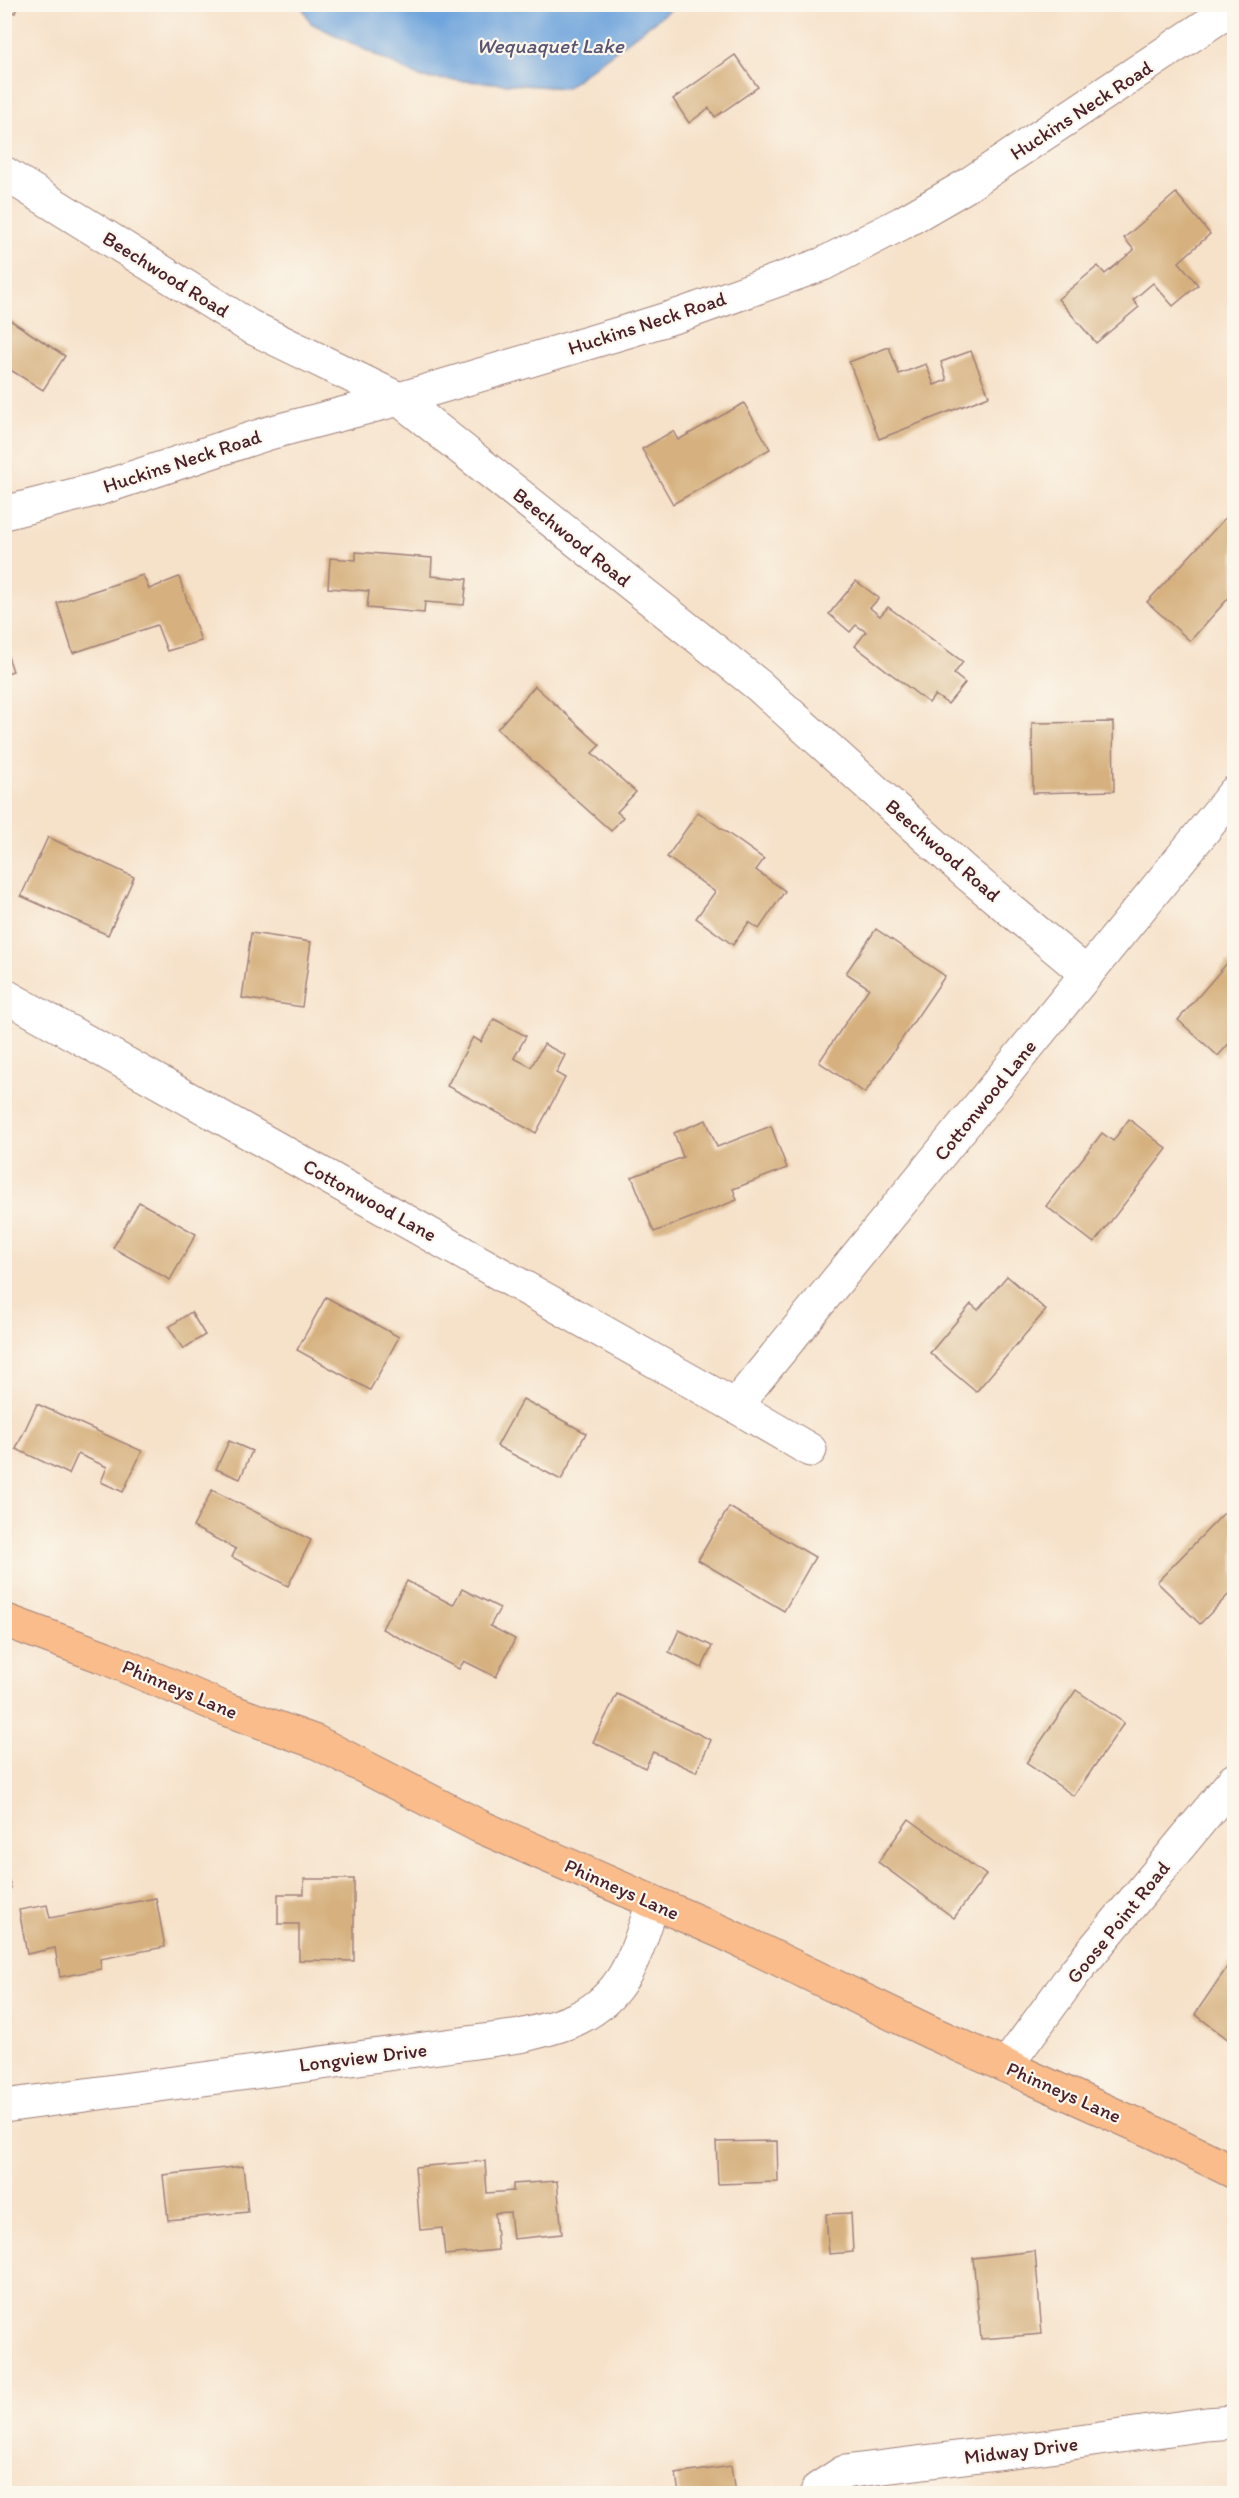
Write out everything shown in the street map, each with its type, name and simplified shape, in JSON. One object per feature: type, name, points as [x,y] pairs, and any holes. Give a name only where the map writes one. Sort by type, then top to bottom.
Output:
[{"type":"main road","name":"Phinneys Lane","points":[[4,1620],[104,1657],[228,1710],[316,1742],[478,1826],[724,1933],[1234,2172]]},
{"type":"street","name":"Huckins Neck Road","points":[[4,513],[98,489],[268,433],[399,399],[683,314],[823,264],[902,223],[966,186],[1234,8]]},
{"type":"street","name":"Beechwood Road","points":[[4,173],[249,326],[399,399],[758,685],[964,871],[1087,974]]},
{"type":"street","name":"Cottonwood Lane","points":[[735,1406],[1234,793]]},
{"type":"street","name":"Cottonwood Lane","points":[[4,995],[810,1450]]},
{"type":"street","name":"Goose Point Road","points":[[1006,2066],[1075,1972],[1234,1780]]},
{"type":"street","name":"Longview Drive","points":[[4,2106],[520,2036],[577,2019],[603,2003],[620,1983],[632,1963],[653,1902]]},
{"type":"street","name":"Midway Drive","points":[[819,2493],[818,2489],[844,2472],[1234,2422]]},
{"type":"water","name":"Wequaquet Lake","points":[[301,5],[676,5],[565,88],[422,78],[311,23]]},
{"type":"building","points":[[4,4],[18,4],[15,13],[4,9]]},
{"type":"building","points":[[735,55],[758,87],[715,117],[709,108],[689,123],[673,99]]},
{"type":"building","points":[[1176,193],[1210,234],[1179,262],[1198,285],[1173,306],[1153,283],[1133,300],[1139,307],[1096,343],[1058,299],[1098,266],[1105,274],[1134,250],[1124,238]]},
{"type":"building","points":[[4,316],[65,356],[43,390],[4,366]]},
{"type":"building","points":[[889,347],[899,374],[926,364],[934,385],[947,380],[941,362],[971,351],[989,396],[879,439],[849,362]]},
{"type":"building","points":[[744,403],[770,449],[673,504],[642,449],[673,431],[678,440]]},
{"type":"building","points":[[1226,517],[1234,525],[1234,592],[1190,641],[1147,602]]},
{"type":"building","points":[[356,552],[432,558],[431,576],[467,579],[464,605],[425,602],[424,613],[367,608],[369,591],[328,588],[330,558],[356,560]]},
{"type":"building","points":[[143,575],[149,589],[179,577],[201,641],[167,651],[157,625],[73,653],[57,603]]},
{"type":"building","points":[[856,581],[879,598],[870,608],[880,616],[888,607],[963,662],[954,674],[965,683],[948,704],[935,695],[929,703],[855,646],[866,632],[856,625],[850,632],[829,614]]},
{"type":"building","points":[[4,645],[13,671],[4,674]]},
{"type":"building","points":[[535,686],[600,745],[592,753],[636,792],[617,812],[623,817],[611,831],[497,729]]},
{"type":"building","points":[[1113,722],[1114,791],[1033,793],[1032,723]]},
{"type":"building","points":[[698,812],[764,859],[756,870],[785,891],[759,929],[749,922],[733,945],[696,918],[715,892],[667,857]]},
{"type":"building","points":[[48,837],[134,877],[108,935],[21,896]]},
{"type":"building","points":[[876,929],[945,976],[865,1093],[819,1062],[869,988],[846,973]]},
{"type":"building","points":[[251,933],[311,942],[302,1007],[242,998]]},
{"type":"building","points":[[1228,962],[1234,968],[1234,1038],[1218,1056],[1178,1020]]},
{"type":"building","points":[[494,1019],[526,1036],[514,1058],[531,1067],[544,1044],[565,1055],[556,1073],[565,1078],[536,1133],[447,1086],[473,1037],[481,1042]]},
{"type":"building","points":[[1129,1119],[1167,1149],[1094,1243],[1046,1206],[1102,1133],[1113,1141]]},
{"type":"building","points":[[706,1120],[717,1147],[771,1126],[787,1168],[733,1189],[737,1200],[654,1232],[632,1177],[683,1157],[674,1133]]},
{"type":"building","points":[[139,1202],[196,1234],[170,1280],[113,1248]]},
{"type":"building","points":[[1007,1276],[1046,1310],[976,1392],[930,1353],[971,1304],[978,1310]]},
{"type":"building","points":[[326,1297],[399,1337],[370,1390],[297,1350]]},
{"type":"building","points":[[191,1312],[205,1335],[183,1349],[169,1327]]},
{"type":"building","points":[[523,1399],[586,1433],[561,1480],[497,1446]]},
{"type":"building","points":[[37,1404],[142,1451],[123,1492],[101,1482],[107,1467],[78,1454],[69,1474],[16,1449]]},
{"type":"building","points":[[229,1441],[252,1451],[240,1479],[216,1469]]},
{"type":"building","points":[[212,1490],[311,1540],[288,1586],[232,1557],[236,1549],[193,1527]]},
{"type":"building","points":[[729,1507],[815,1557],[784,1611],[698,1560]]},
{"type":"building","points":[[1225,1512],[1234,1522],[1234,1589],[1200,1624],[1157,1582]]},
{"type":"building","points":[[407,1581],[453,1605],[462,1589],[500,1608],[490,1626],[515,1639],[496,1677],[464,1661],[459,1669],[382,1629]]},
{"type":"building","points":[[679,1630],[712,1646],[702,1668],[669,1652]]},
{"type":"building","points":[[1076,1690],[1124,1723],[1074,1796],[1026,1763]]},
{"type":"building","points":[[617,1694],[711,1740],[696,1772],[653,1752],[645,1768],[593,1742]]},
{"type":"building","points":[[909,1819],[986,1875],[954,1918],[878,1862]]},
{"type":"building","points":[[4,1864],[11,1888],[4,1890]]},
{"type":"building","points":[[304,1879],[354,1879],[354,1961],[299,1960],[299,1924],[278,1924],[278,1894],[304,1894]]},
{"type":"building","points":[[156,1898],[165,1947],[100,1959],[101,1969],[60,1977],[55,1948],[27,1954],[19,1910],[47,1905],[50,1918]]},
{"type":"building","points":[[1234,1957],[1234,2044],[1195,2014]]},
{"type":"building","points":[[777,2141],[778,2182],[718,2184],[716,2142]]},
{"type":"building","points":[[485,2161],[487,2193],[513,2191],[513,2184],[557,2181],[562,2234],[513,2239],[510,2212],[495,2213],[498,2250],[445,2255],[442,2228],[420,2230],[415,2167]]},
{"type":"building","points":[[243,2166],[248,2212],[168,2220],[163,2175]]},
{"type":"building","points":[[851,2213],[853,2252],[829,2254],[826,2214]]},
{"type":"building","points":[[1035,2251],[1042,2334],[981,2339],[973,2258]]},
{"type":"building","points":[[731,2466],[735,2494],[679,2494],[676,2474]]}]
